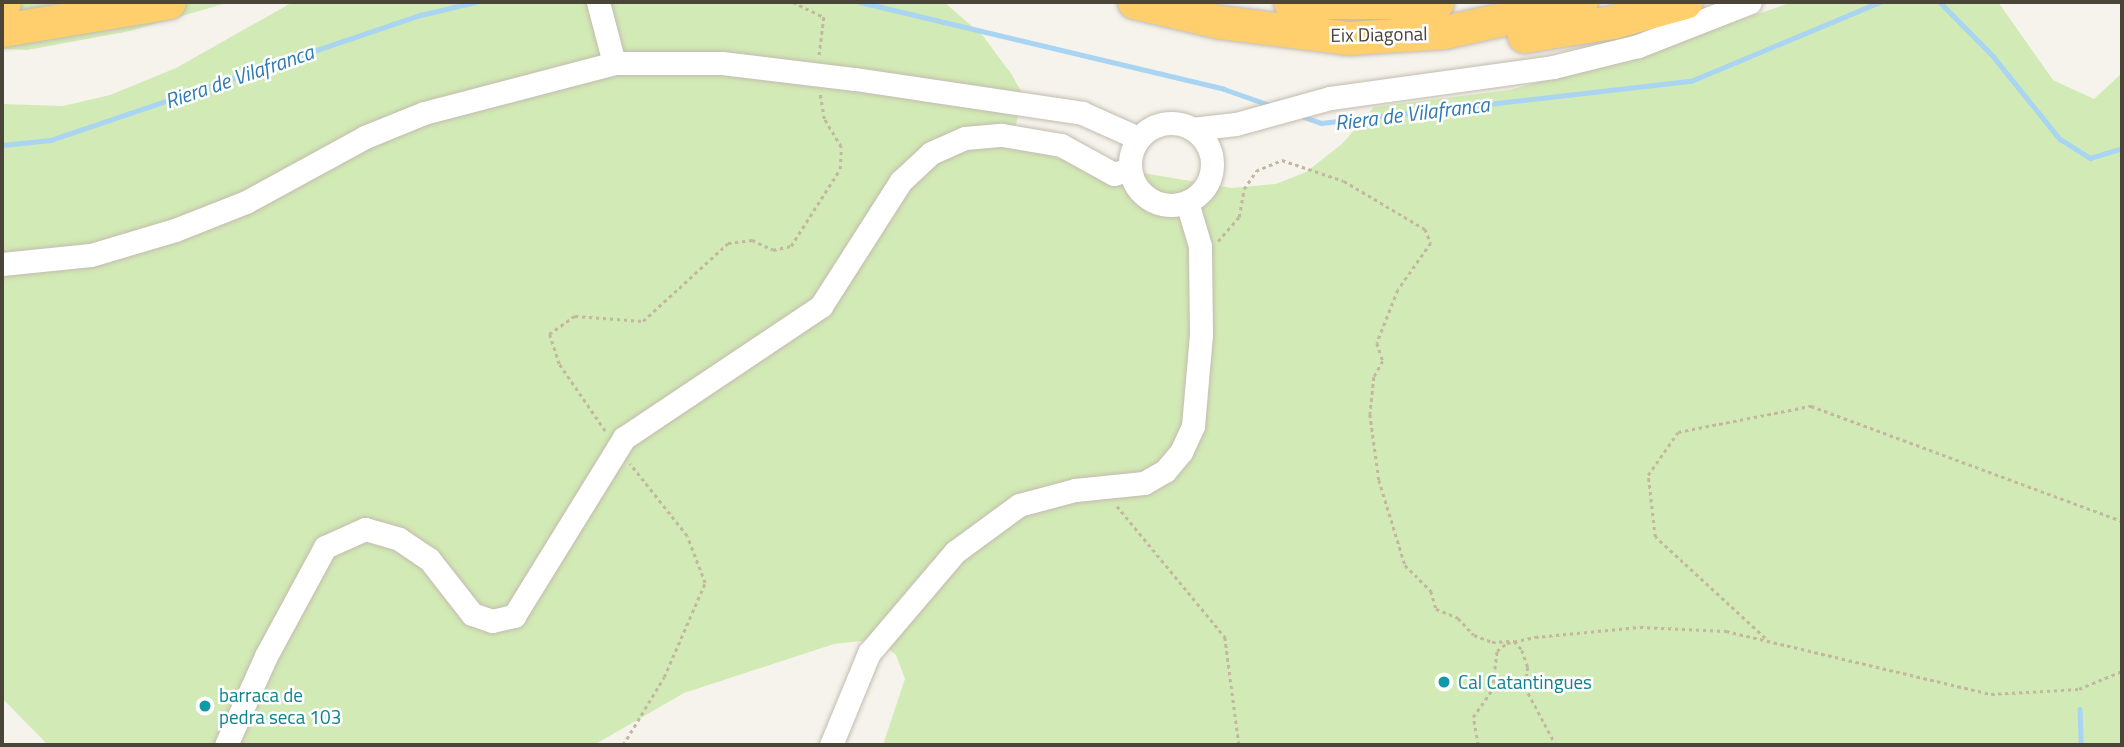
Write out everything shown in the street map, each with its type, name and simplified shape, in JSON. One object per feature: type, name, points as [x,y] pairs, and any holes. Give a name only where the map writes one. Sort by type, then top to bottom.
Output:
[{"type":"highway","points":[[2,30],[169,2]]},
{"type":"highway","name":"Eix Diagonal","points":[[1135,2],[1220,22],[1349,38],[1444,33],[1581,2]]},
{"type":"highway","name":"Eix Diagonal","points":[[1290,2],[1437,2]]},
{"type":"highway","points":[[1349,38],[1377,48],[1444,48],[1612,22],[1685,2]]},
{"type":"street","points":[[1236,124],[1212,159],[1205,187],[1187,202],[1162,205],[1148,199],[1129,169],[1138,138],[1157,125],[1192,128],[1236,124],[1330,98],[1566,65],[1664,38],[1750,2]]},
{"type":"street","points":[[600,7],[614,63]]},
{"type":"street","points":[[2,264],[91,255],[175,230],[246,202],[365,137],[424,113],[614,63],[722,62],[816,74],[1082,113],[1138,138]]},
{"type":"street","points":[[1192,128],[1212,159]]},
{"type":"street","points":[[226,745],[310,569],[335,540],[365,529],[399,539],[429,559],[472,614],[508,619],[523,604],[617,447],[648,419],[821,306],[901,181],[948,144],[1002,135],[1033,139],[1061,145],[1114,174],[1129,169]]},
{"type":"street","points":[[831,745],[869,653],[955,552],[1018,505],[1101,487],[1144,483],[1165,471],[1193,426],[1201,334],[1200,246],[1187,202]]},
{"type":"path","points":[[624,745],[664,677],[705,583],[687,536],[617,447],[559,364],[549,334],[575,316],[643,321],[728,243],[752,240],[773,250],[791,246],[840,169],[841,147],[824,119],[816,74],[824,17],[793,2]]},
{"type":"path","points":[[1200,246],[1221,239],[1239,217],[1244,189],[1256,171],[1282,160],[1344,181],[1425,229],[1431,243],[1398,290],[1377,343],[1383,361],[1374,377],[1371,444],[1377,449],[1379,480],[1402,559],[1431,591],[1436,609],[1458,618],[1474,635],[1492,642],[1640,627],[1726,631],[1991,694],[2078,689],[2122,671]]},
{"type":"path","points":[[1768,640],[1655,537],[1648,475],[1678,432],[1811,405],[2122,521]]},
{"type":"path","points":[[1101,487],[1225,637],[1238,745]]},
{"type":"path","points":[[1478,745],[1472,717],[1492,690],[1497,651],[1514,641]]},
{"type":"path","points":[[1514,641],[1527,660],[1525,687],[1556,745]]},
{"type":"green space","points":[[2,2],[230,2],[130,31],[27,50],[2,49]]},
{"type":"green space","points":[[293,2],[944,2],[983,36],[1012,75],[1023,95],[1014,133],[1025,147],[1060,159],[1232,188],[1276,184],[1306,172],[1342,144],[1374,107],[1509,90],[1612,63],[1793,2],[1998,2],[2053,80],[2094,99],[2122,73],[2122,745],[883,745],[905,679],[896,655],[878,639],[834,644],[684,693],[594,745],[48,745],[2,698],[2,104],[63,106],[110,95],[176,68]]},
{"type":"waterway","name":"Riera de Vilafranca","points":[[2,145],[51,140],[421,15],[475,2]]},
{"type":"waterway","name":"Riera de Vilafranca","points":[[860,2],[1224,89],[1270,105]]},
{"type":"waterway","name":"Riera de Vilafranca","points":[[1298,115],[1321,123],[1691,81],[1880,2]]},
{"type":"waterway","name":"Riera de Vilafranca","points":[[1940,2],[1993,56],[2060,139],[2090,158],[2122,148]]},
{"type":"waterway","points":[[2080,709],[2081,745]]},
{"type":"place","name":"Cal Catantingues","points":[[1444,682]]},
{"type":"place","name":"barraca de pedra seca 103","points":[[205,706]]}]
